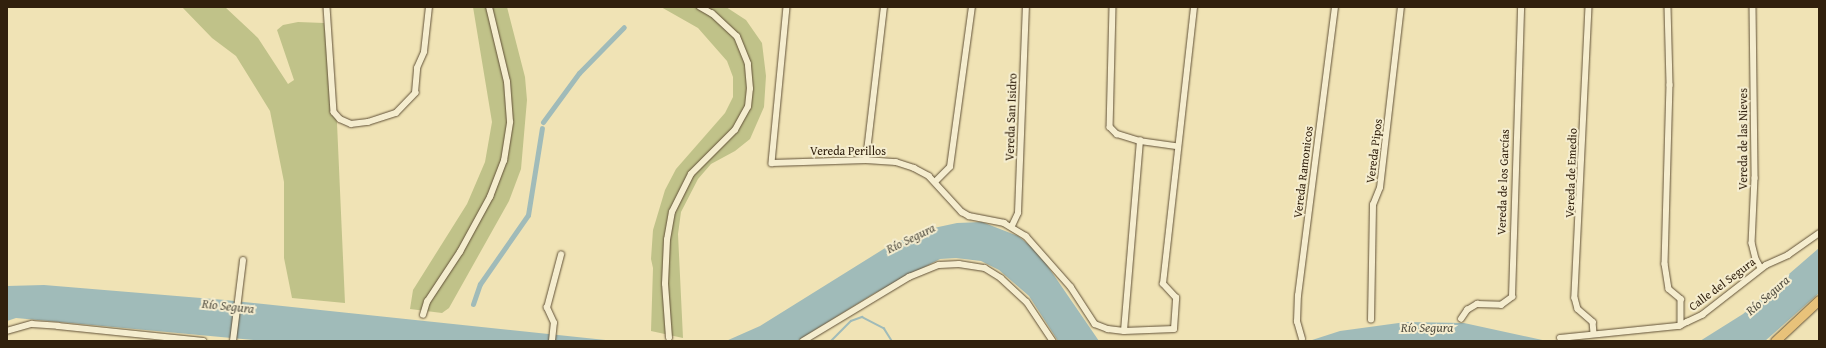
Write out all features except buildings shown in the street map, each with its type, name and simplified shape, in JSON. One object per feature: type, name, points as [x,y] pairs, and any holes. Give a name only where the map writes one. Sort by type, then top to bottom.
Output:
[{"type":"main road","points":[[1775,341],[1819,300]]},
{"type":"street","points":[[327,7],[334,112],[340,119],[351,124],[368,122],[396,113],[415,93],[415,76],[424,52],[429,7]]},
{"type":"street","points":[[423,314],[427,302],[460,252],[490,197],[504,161],[510,122],[507,82],[489,7]]},
{"type":"street","points":[[669,338],[665,284],[667,240],[672,212],[692,174],[735,130],[748,107],[750,88],[748,64],[737,37],[712,14],[700,7]]},
{"type":"street","name":"Vereda Perillos","points":[[787,7],[772,163],[866,160],[896,162],[929,176],[962,212],[969,216],[988,218],[1012,226],[1044,253],[1071,288],[1095,324],[1108,329],[1124,331]]},
{"type":"street","points":[[866,160],[884,7]]},
{"type":"street","points":[[935,182],[950,167],[972,7]]},
{"type":"street","name":"Vereda San Isidro","points":[[1012,226],[1018,213],[1026,7]]},
{"type":"street","points":[[1113,7],[1110,127],[1117,134],[1140,141],[1177,146]]},
{"type":"street","points":[[1140,141],[1124,331],[1174,329],[1176,298],[1163,284],[1177,146],[1194,7]]},
{"type":"street","name":"Vereda Ramonicos","points":[[1302,339],[1297,322],[1298,296],[1335,7]]},
{"type":"street","name":"Vereda Pipos","points":[[1371,320],[1372,205],[1380,188],[1401,7]]},
{"type":"street","name":"Vereda de los Garcías","points":[[1461,319],[1467,310],[1477,304],[1501,305],[1512,297],[1521,7]]},
{"type":"street","name":"Vereda de Emedio","points":[[1589,7],[1576,298],[1578,309],[1593,322],[1594,333]]},
{"type":"street","points":[[1668,7],[1670,85],[1665,264],[1669,289],[1681,299],[1681,325]]},
{"type":"street","name":"Vereda de las Nieves","points":[[1753,7],[1755,178],[1752,243],[1756,259],[1761,268]]},
{"type":"street","name":"Calle del Segura","points":[[1560,338],[1594,333],[1681,325],[1702,315],[1761,268],[1788,255],[1819,233]]},
{"type":"street","points":[[552,341],[554,323],[547,308],[561,255]]},
{"type":"street","points":[[233,341],[237,294],[243,261]]},
{"type":"street","points":[[803,341],[909,277],[939,265],[959,264],[985,268],[1002,278],[1028,302],[1053,341]]},
{"type":"street","points":[[7,331],[32,324],[203,341]]},
{"type":"green space","points":[[182,7],[225,7],[258,38],[288,84],[294,80],[277,30],[283,25],[298,22],[324,23],[337,123],[345,303],[292,298],[284,258],[284,182],[270,111],[236,56],[212,38]]},
{"type":"green space","points":[[473,7],[507,7],[525,77],[527,100],[521,169],[509,201],[449,308],[442,313],[410,309],[413,290],[467,204],[485,162],[492,122]]},
{"type":"green space","points":[[661,7],[726,7],[746,20],[762,43],[766,76],[764,107],[750,139],[735,151],[711,164],[698,179],[681,212],[678,234],[683,338],[651,331],[653,268],[651,259],[653,230],[665,190],[676,169],[725,113],[733,97],[733,77],[727,61],[698,28]]},
{"type":"water","name":"Río Segura","points":[[982,222],[1018,236],[1038,252],[1099,341],[1058,341],[1029,296],[999,270],[981,261],[956,258],[940,259],[875,293],[797,341],[726,341],[760,326],[890,245],[929,229],[957,223]]},
{"type":"water","name":"Río Segura","points":[[1819,248],[1819,293],[1765,341],[1700,341],[1743,314]]},
{"type":"water","name":"Río Segura","points":[[44,285],[225,300],[615,341],[263,341],[16,318],[7,321],[7,286]]},
{"type":"water","name":"Río Segura","points":[[1406,322],[1464,323],[1547,341],[1309,341],[1340,331]]},
{"type":"waterway","points":[[543,122],[579,73],[624,27]]},
{"type":"waterway","points":[[473,304],[480,284],[528,215],[542,128]]},
{"type":"waterway","points":[[831,341],[851,321],[862,317],[884,328],[892,341]]}]
